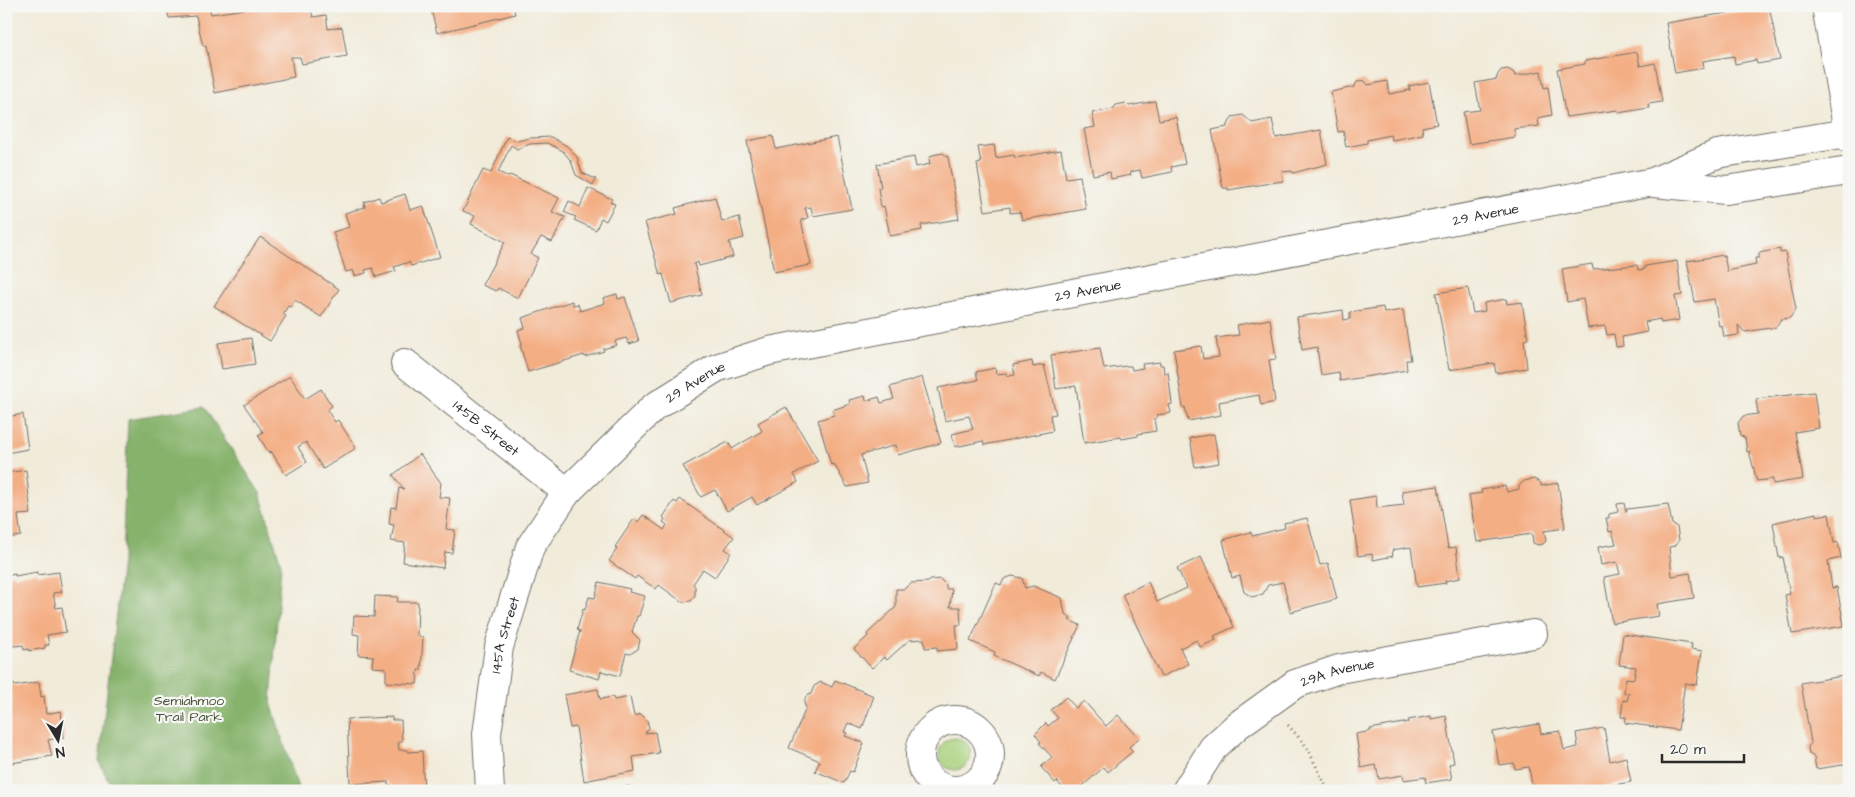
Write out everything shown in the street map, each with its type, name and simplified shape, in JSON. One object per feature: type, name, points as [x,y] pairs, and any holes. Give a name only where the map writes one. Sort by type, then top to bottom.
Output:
[{"type":"street","points":[[1826,6],[1848,135]]},
{"type":"street","name":"29 Avenue","points":[[567,492],[654,407],[716,368],[769,351],[1653,182],[1717,154],[1848,135]]},
{"type":"street","name":"29 Avenue","points":[[1653,182],[1726,190],[1849,171]]},
{"type":"street","name":"145B Street","points":[[405,363],[567,492]]},
{"type":"street","name":"145A Street","points":[[490,791],[487,734],[499,647],[530,547],[567,492]]},
{"type":"street","name":"29A Avenue","points":[[1186,791],[1213,748],[1238,725],[1295,684],[1339,669],[1533,634]]},
{"type":"path","points":[[1288,725],[1307,747],[1325,785],[1331,791]]},
{"type":"green space","name":"Semiahmoo Trail Park","points":[[204,407],[260,493],[281,564],[271,703],[299,791],[114,791],[99,762],[122,561],[128,419]]},
{"type":"green space","points":[[955,738],[961,739],[966,743],[970,748],[970,760],[966,765],[961,769],[955,770],[949,769],[944,765],[940,760],[939,754],[940,748],[944,743],[949,739]]},
{"type":"building","points":[[166,6],[209,6],[211,14],[267,6],[310,6],[313,17],[326,15],[328,29],[342,27],[347,56],[302,64],[300,57],[291,57],[294,77],[215,93],[206,46],[203,46],[196,16],[169,18]]},
{"type":"building","points":[[430,6],[513,6],[515,14],[437,33]]},
{"type":"building","points":[[1769,6],[1780,60],[1757,64],[1756,60],[1735,64],[1734,56],[1703,61],[1704,68],[1675,73],[1666,23]]},
{"type":"building","points":[[1637,52],[1640,66],[1655,63],[1662,102],[1648,104],[1649,108],[1618,113],[1618,110],[1566,117],[1557,69],[1585,64],[1585,61]]},
{"type":"building","points":[[1508,69],[1515,76],[1541,71],[1544,88],[1548,87],[1552,115],[1538,118],[1539,126],[1514,129],[1515,137],[1469,144],[1463,112],[1480,110],[1475,83],[1497,79],[1501,70]]},
{"type":"building","points":[[1364,80],[1368,85],[1387,81],[1389,94],[1410,90],[1409,86],[1429,82],[1437,124],[1422,127],[1423,134],[1392,140],[1390,135],[1367,140],[1367,143],[1346,147],[1343,131],[1338,132],[1331,92],[1354,87],[1357,82]]},
{"type":"building","points":[[1155,101],[1159,120],[1176,117],[1185,164],[1171,167],[1172,172],[1142,178],[1140,170],[1130,172],[1131,175],[1111,179],[1110,172],[1093,175],[1084,129],[1095,127],[1092,113],[1113,109],[1116,105],[1126,103],[1129,106]]},
{"type":"building","points":[[1243,115],[1252,123],[1272,119],[1276,138],[1321,130],[1327,164],[1293,173],[1292,171],[1282,172],[1283,181],[1228,190],[1228,188],[1223,188],[1212,130],[1227,127],[1232,117]]},
{"type":"building","points":[[773,136],[776,149],[837,137],[852,209],[813,216],[811,207],[805,208],[808,218],[801,220],[811,265],[774,272],[747,141]]},
{"type":"building","points":[[507,137],[517,141],[551,137],[567,146],[577,157],[582,173],[596,179],[593,185],[576,175],[571,161],[563,151],[547,143],[530,144],[517,149],[511,145],[498,172],[509,177],[510,175],[559,198],[552,212],[565,217],[552,242],[541,237],[531,254],[538,258],[518,298],[498,288],[496,291],[482,285],[505,242],[471,224],[475,216],[463,211],[483,170],[491,173]]},
{"type":"building","points":[[994,145],[996,158],[1014,155],[1015,158],[1061,150],[1066,178],[1080,176],[1086,209],[1022,220],[1020,212],[1010,213],[1010,207],[985,211],[977,164],[981,163],[978,147]]},
{"type":"building","points":[[943,153],[948,157],[959,219],[921,225],[922,230],[890,236],[884,206],[881,207],[878,188],[881,188],[877,164],[914,157],[916,167],[930,164],[929,159],[932,155]]},
{"type":"building","points":[[588,188],[612,199],[610,202],[615,204],[606,221],[601,218],[596,230],[574,220],[576,217],[564,212],[569,201],[580,207]]},
{"type":"building","points":[[405,194],[410,210],[423,206],[440,257],[411,266],[409,262],[394,267],[396,271],[376,277],[373,268],[365,270],[366,273],[355,276],[353,270],[346,272],[333,232],[349,227],[345,213],[365,207],[364,202],[379,197],[381,202]]},
{"type":"building","points":[[715,197],[722,222],[739,217],[744,238],[729,242],[733,257],[699,266],[698,262],[694,264],[702,295],[671,303],[663,274],[660,275],[645,222],[677,214],[675,208]]},
{"type":"building","points":[[260,237],[339,289],[321,317],[295,300],[291,307],[288,306],[283,314],[286,316],[270,341],[214,306]]},
{"type":"building","points":[[1780,249],[1780,253],[1785,252],[1796,309],[1790,318],[1781,319],[1776,327],[1745,332],[1738,325],[1739,335],[1724,337],[1722,325],[1719,326],[1714,299],[1695,302],[1687,261],[1724,255],[1727,271],[1756,265],[1755,258],[1759,258],[1759,253]]},
{"type":"building","points":[[1677,261],[1682,295],[1675,296],[1679,320],[1661,323],[1660,319],[1645,322],[1647,332],[1622,337],[1623,346],[1616,347],[1614,334],[1607,335],[1605,326],[1588,328],[1583,299],[1567,302],[1562,269],[1592,264],[1593,269],[1637,265],[1638,270],[1645,269],[1645,266]]},
{"type":"building","points":[[1468,288],[1473,313],[1485,311],[1484,303],[1506,299],[1507,304],[1522,302],[1528,339],[1524,340],[1527,368],[1496,373],[1494,363],[1449,370],[1436,293]]},
{"type":"building","points":[[617,294],[618,299],[625,297],[639,341],[629,344],[626,338],[615,341],[617,345],[603,349],[604,351],[528,372],[520,345],[522,344],[518,330],[525,328],[522,318],[572,301],[573,305],[578,304],[580,311],[605,303],[603,298]]},
{"type":"building","points":[[1383,307],[1384,313],[1403,310],[1411,360],[1406,360],[1407,370],[1340,381],[1339,372],[1321,375],[1317,347],[1302,350],[1297,317],[1343,310],[1344,320],[1350,319],[1350,312]]},
{"type":"building","points":[[1270,319],[1276,359],[1269,360],[1275,402],[1261,405],[1259,395],[1219,402],[1221,415],[1188,421],[1185,407],[1183,408],[1174,350],[1201,346],[1203,359],[1219,357],[1216,338],[1239,335],[1237,325]]},
{"type":"building","points":[[251,338],[255,364],[222,369],[218,343]]},
{"type":"building","points":[[1100,348],[1104,369],[1131,366],[1132,370],[1143,368],[1142,364],[1160,362],[1160,365],[1163,365],[1164,373],[1168,372],[1172,404],[1169,405],[1171,413],[1157,415],[1157,418],[1154,419],[1156,431],[1122,439],[1121,437],[1084,443],[1076,386],[1056,389],[1051,355]]},
{"type":"building","points":[[1032,361],[1033,367],[1044,365],[1056,414],[1050,415],[1053,431],[984,445],[983,441],[955,447],[952,434],[973,429],[969,416],[945,421],[938,388],[978,380],[976,372],[995,368],[996,374],[1007,373],[1007,376],[1015,375],[1013,365]]},
{"type":"building","points":[[290,376],[305,399],[321,389],[332,406],[327,410],[335,422],[338,420],[356,448],[323,469],[306,442],[298,447],[307,462],[286,475],[258,435],[263,432],[244,405]]},
{"type":"building","points":[[922,377],[941,443],[898,455],[896,445],[861,455],[868,483],[847,487],[834,464],[831,465],[818,420],[834,415],[832,410],[850,404],[849,400],[865,396],[866,401],[879,397],[881,403],[894,399],[890,387]]},
{"type":"building","points":[[1814,392],[1819,428],[1795,432],[1803,479],[1773,484],[1773,479],[1757,481],[1749,451],[1747,452],[1745,438],[1740,435],[1738,423],[1743,416],[1758,414],[1756,399]]},
{"type":"building","points":[[786,407],[818,461],[794,474],[798,482],[757,505],[752,497],[727,511],[715,490],[701,497],[683,466],[728,442],[732,449],[762,431],[758,423]]},
{"type":"building","points":[[23,414],[28,449],[6,453],[6,417]]},
{"type":"building","points":[[1214,434],[1219,463],[1195,467],[1190,438]]},
{"type":"building","points":[[420,454],[441,483],[439,497],[450,498],[446,529],[455,530],[452,553],[445,552],[443,568],[403,562],[405,543],[391,541],[394,525],[389,524],[391,507],[396,508],[399,488],[404,489],[393,475]]},
{"type":"building","points":[[26,470],[31,514],[18,515],[21,536],[6,538],[6,473]]},
{"type":"building","points":[[1534,479],[1541,483],[1541,486],[1558,483],[1565,528],[1544,531],[1546,541],[1538,545],[1533,543],[1532,534],[1477,542],[1469,495],[1482,493],[1481,490],[1505,486],[1507,492],[1519,489],[1519,486],[1524,481]]},
{"type":"building","points":[[1438,486],[1448,548],[1456,547],[1460,578],[1445,581],[1446,583],[1417,587],[1411,547],[1392,550],[1393,556],[1373,560],[1372,554],[1358,556],[1350,500],[1376,496],[1377,508],[1404,505],[1402,491]]},
{"type":"building","points":[[680,499],[734,537],[725,549],[731,553],[715,577],[703,569],[693,584],[695,586],[695,595],[691,601],[682,602],[659,585],[656,589],[637,576],[635,579],[609,561],[617,549],[615,547],[634,519],[638,522],[643,515],[664,530],[667,525],[663,522],[665,519],[663,517],[674,501],[677,503]]},
{"type":"building","points":[[1624,503],[1626,512],[1627,509],[1668,504],[1672,524],[1677,527],[1679,540],[1675,546],[1669,547],[1672,576],[1690,573],[1694,598],[1657,604],[1659,616],[1612,623],[1604,577],[1620,574],[1617,562],[1601,565],[1598,547],[1616,544],[1612,531],[1609,532],[1606,518],[1609,518],[1609,514],[1618,512],[1617,504]]},
{"type":"building","points":[[1816,513],[1816,516],[1829,514],[1834,543],[1838,542],[1841,558],[1828,561],[1832,588],[1837,587],[1844,626],[1792,634],[1785,595],[1790,594],[1783,557],[1779,558],[1773,523]]},
{"type":"building","points":[[1307,518],[1320,565],[1328,563],[1337,599],[1291,612],[1283,582],[1268,585],[1263,594],[1252,597],[1244,592],[1240,576],[1232,578],[1223,540],[1251,532],[1252,536],[1285,528],[1284,523]]},
{"type":"building","points":[[1201,557],[1234,627],[1214,636],[1216,640],[1200,647],[1197,640],[1180,648],[1188,664],[1161,677],[1122,595],[1148,582],[1157,602],[1187,588],[1177,568]]},
{"type":"building","points":[[37,572],[37,575],[59,572],[62,592],[53,593],[56,608],[62,607],[66,632],[47,635],[49,645],[45,645],[45,648],[29,651],[29,649],[24,650],[23,645],[6,647],[6,576]]},
{"type":"building","points":[[1012,576],[1022,578],[1025,588],[1033,586],[1062,598],[1065,614],[1071,617],[1069,620],[1080,625],[1055,679],[1041,672],[1039,676],[994,656],[995,652],[970,641],[996,583],[1001,585],[1004,579]]},
{"type":"building","points":[[940,579],[946,585],[946,589],[952,589],[950,607],[960,607],[961,625],[956,625],[958,649],[937,651],[937,647],[925,648],[924,639],[909,640],[887,660],[884,657],[872,668],[854,649],[896,607],[896,589],[904,589],[911,583]]},
{"type":"building","points":[[599,582],[630,589],[629,592],[645,596],[632,632],[640,640],[638,649],[630,654],[626,653],[620,676],[601,671],[599,679],[569,670],[580,631],[577,630],[583,609],[585,610],[589,597],[595,598]]},
{"type":"building","points":[[375,596],[398,597],[397,602],[418,602],[417,636],[423,637],[421,670],[418,670],[417,684],[386,682],[386,668],[372,667],[373,656],[358,655],[359,635],[353,634],[354,616],[374,617]]},
{"type":"building","points":[[1623,634],[1692,644],[1691,649],[1702,651],[1697,685],[1685,683],[1678,730],[1625,723],[1626,717],[1621,717],[1623,700],[1627,701],[1629,693],[1624,693],[1626,678],[1634,679],[1636,667],[1619,665]]},
{"type":"building","points":[[1849,675],[1849,764],[1816,769],[1814,757],[1809,754],[1808,747],[1811,743],[1801,683]]},
{"type":"building","points":[[835,680],[874,696],[862,729],[848,723],[844,732],[847,733],[845,736],[864,743],[853,772],[850,771],[844,783],[815,771],[820,761],[789,748],[806,708],[804,703],[806,696],[811,694],[814,686],[821,682],[832,687]]},
{"type":"building","points":[[39,682],[41,697],[44,696],[46,714],[61,711],[64,737],[48,740],[52,756],[6,764],[6,686]]},
{"type":"building","points":[[598,689],[600,699],[613,697],[614,700],[630,697],[634,716],[641,714],[647,720],[649,728],[645,733],[655,732],[659,753],[633,757],[635,771],[584,781],[576,727],[570,728],[564,695]]},
{"type":"building","points":[[1066,697],[1076,708],[1084,701],[1106,726],[1118,715],[1139,738],[1129,747],[1133,751],[1108,772],[1104,767],[1077,791],[1065,791],[1041,767],[1052,757],[1039,743],[1041,742],[1035,734],[1046,723],[1048,726],[1058,718],[1051,710]]},
{"type":"building","points":[[1431,716],[1431,719],[1446,716],[1454,763],[1449,764],[1452,779],[1426,783],[1425,777],[1404,780],[1403,775],[1379,779],[1376,765],[1361,768],[1356,734],[1371,731],[1370,729]]},
{"type":"building","points":[[392,717],[392,720],[401,720],[402,742],[398,742],[399,750],[408,750],[408,752],[422,751],[424,791],[391,791],[391,785],[388,785],[388,782],[350,784],[347,719]]},
{"type":"building","points":[[1539,724],[1541,734],[1560,731],[1564,750],[1578,747],[1576,733],[1604,728],[1610,761],[1626,757],[1631,782],[1581,791],[1533,791],[1529,767],[1515,769],[1514,763],[1499,765],[1493,732]]},
{"type":"building","points":[[629,786],[630,791],[605,791],[605,790]]}]
